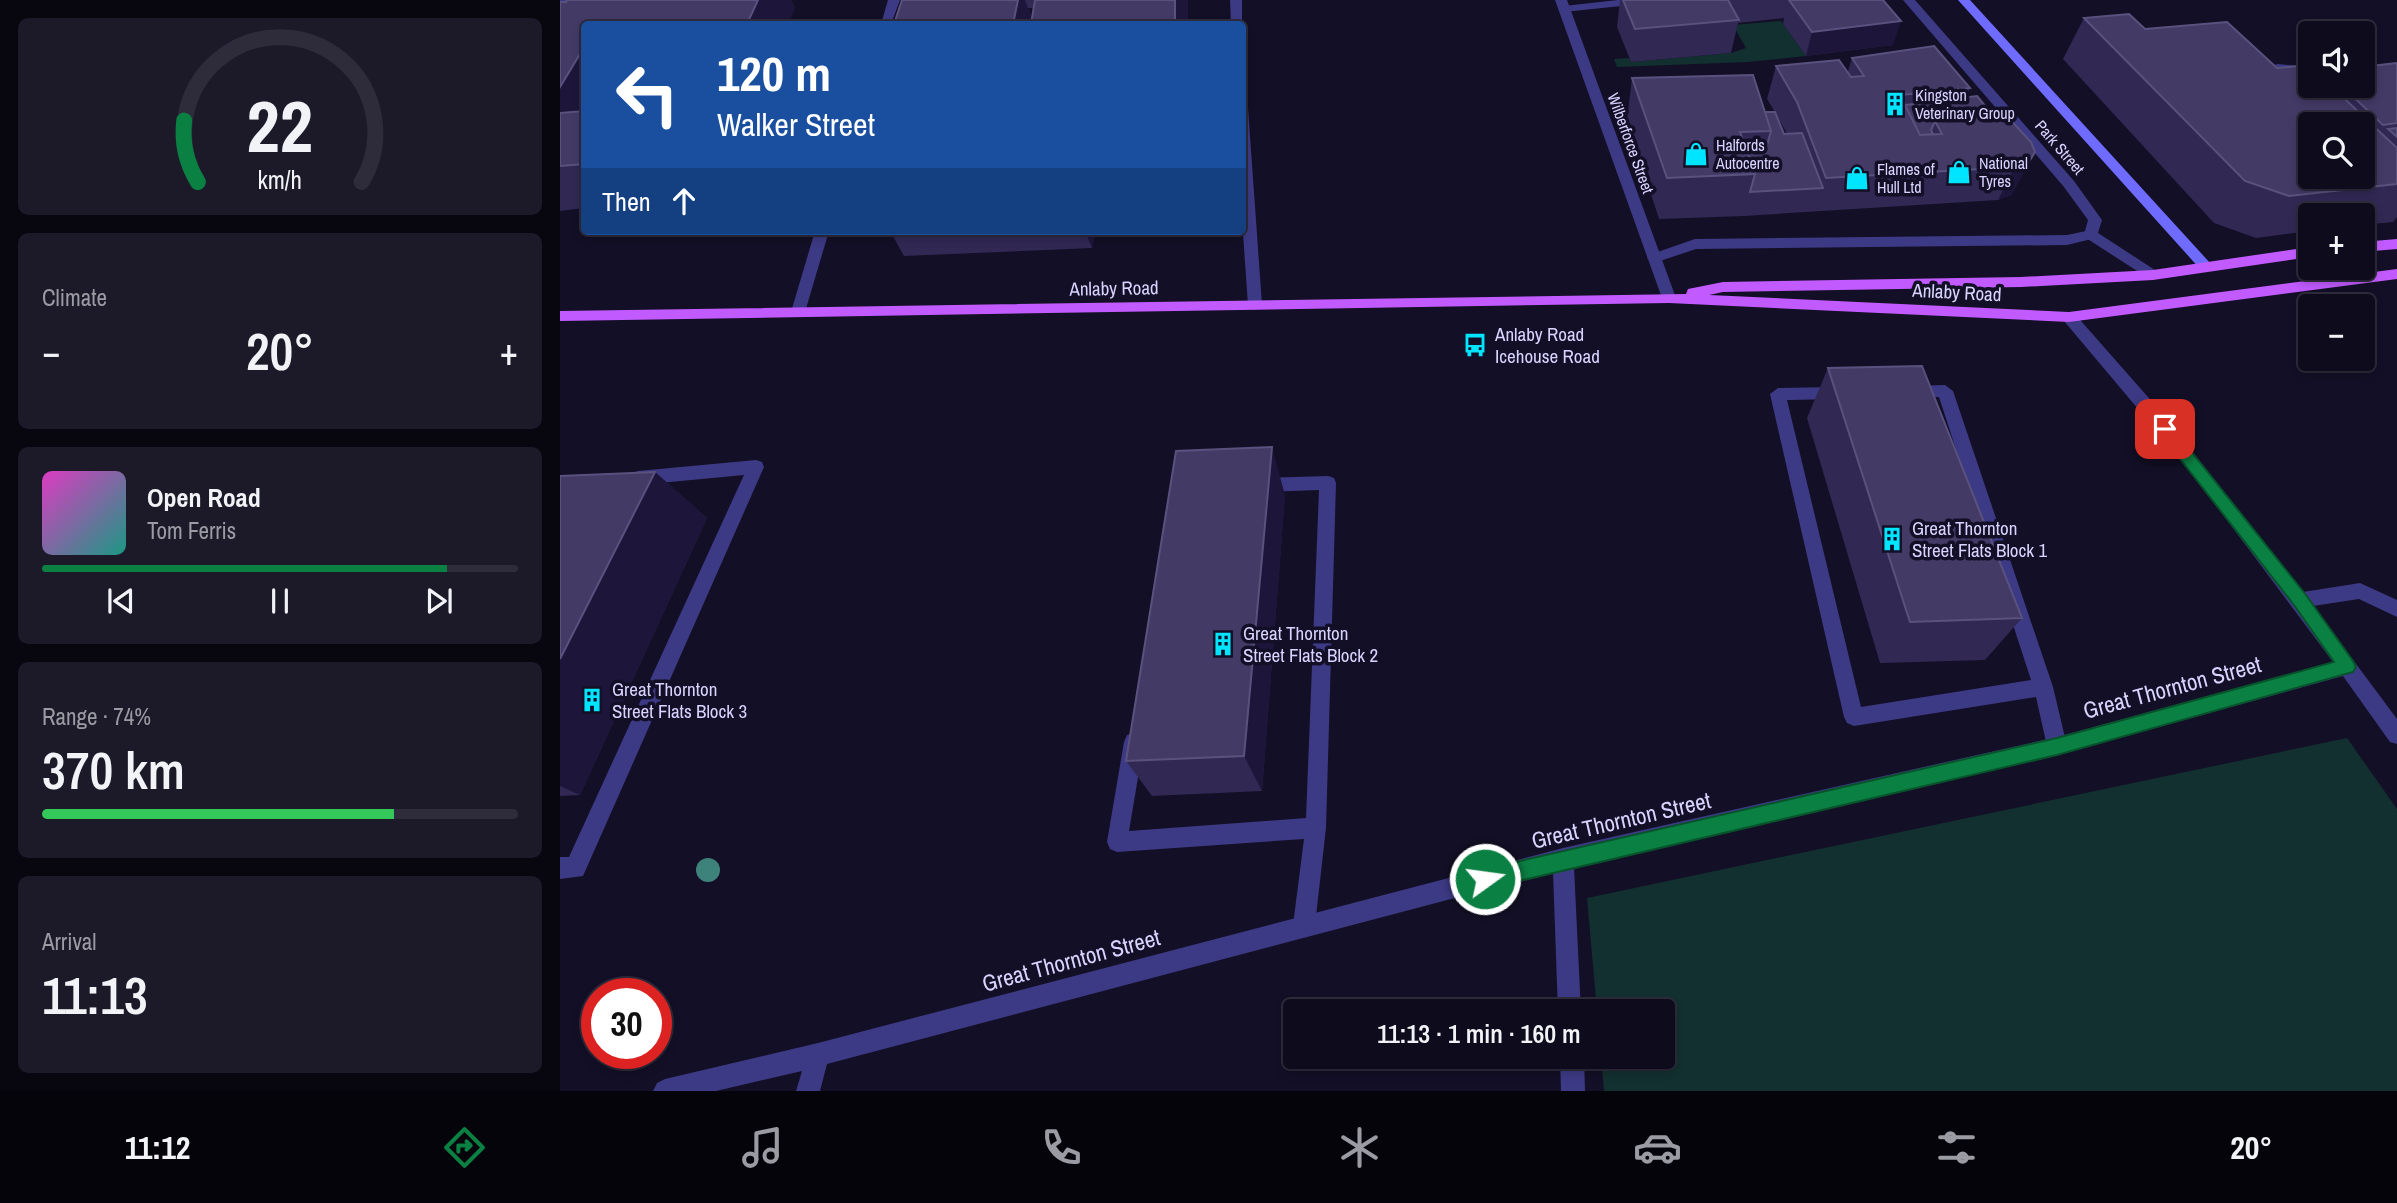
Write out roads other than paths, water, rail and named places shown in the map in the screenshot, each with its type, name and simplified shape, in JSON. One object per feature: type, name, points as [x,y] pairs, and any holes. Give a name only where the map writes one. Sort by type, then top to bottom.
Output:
[{"type":"main road","points":[[2375,246],[2397,244]]},
{"type":"main road","name":"Anlaby Road","points":[[1669,298],[1723,286],[2021,282],[2153,275],[2298,254]]},
{"type":"main road","points":[[2206,267],[2241,292]]},
{"type":"main road","name":"Anlaby Road","points":[[560,316],[1669,298],[2070,317],[2241,292],[2342,284],[2397,274]]},
{"type":"street","points":[[560,3],[568,0]]},
{"type":"street","points":[[887,21],[894,0]]},
{"type":"street","points":[[1236,0],[1237,21]]},
{"type":"street","points":[[1562,4],[1650,0]]},
{"type":"street","name":"Park Street","points":[[1909,0],[2069,184],[2095,220],[2091,235]]},
{"type":"street","name":"Park Street","points":[[1964,0],[2206,267]]},
{"type":"street","name":"Wilberforce Street","points":[[1562,4],[1669,298]]},
{"type":"street","points":[[2278,68],[2298,70]]},
{"type":"street","points":[[1246,169],[1255,305]]},
{"type":"street","points":[[798,312],[821,235]]},
{"type":"street","points":[[1654,258],[1695,244],[2067,240],[2091,235],[2153,275]]},
{"type":"street","points":[[2070,317],[2114,365],[2300,600],[2397,735]]},
{"type":"street","points":[[1889,392],[1945,391],[2043,687],[2057,746]]},
{"type":"street","points":[[1861,393],[1778,394],[1854,718],[2043,687]]},
{"type":"street","points":[[560,869],[575,868],[756,467],[625,479]]},
{"type":"street","points":[[1246,485],[1328,483],[1317,828],[1304,925]]},
{"type":"street","points":[[2300,600],[2360,591],[2397,609]]},
{"type":"street","name":"Great Thornton Street","points":[[665,1091],[818,1055],[1563,859],[2057,746],[2347,667]]},
{"type":"street","points":[[1138,719],[1117,842],[1317,828]]},
{"type":"street","points":[[1563,859],[1569,999]]},
{"type":"street","points":[[808,1091],[818,1055]]},
{"type":"street","points":[[1572,1069],[1573,1091]]},
{"type":"place","name":"Kingston Veterinary Group","points":[[1895,104]]},
{"type":"place","name":"Halfords Autocentre","points":[[1696,154]]},
{"type":"place","name":"National Tyres","points":[[1959,172]]},
{"type":"place","name":"Flames of Hull Ltd","points":[[1857,178]]},
{"type":"place","name":"Anlaby Road Icehouse Road","points":[[1475,345]]},
{"type":"place","name":"Great Thornton Street Flats Block 1","points":[[1892,539]]},
{"type":"place","name":"Great Thornton Street Flats Block 2","points":[[1223,644]]},
{"type":"place","name":"Great Thornton Street Flats Block 3","points":[[592,700]]}]
